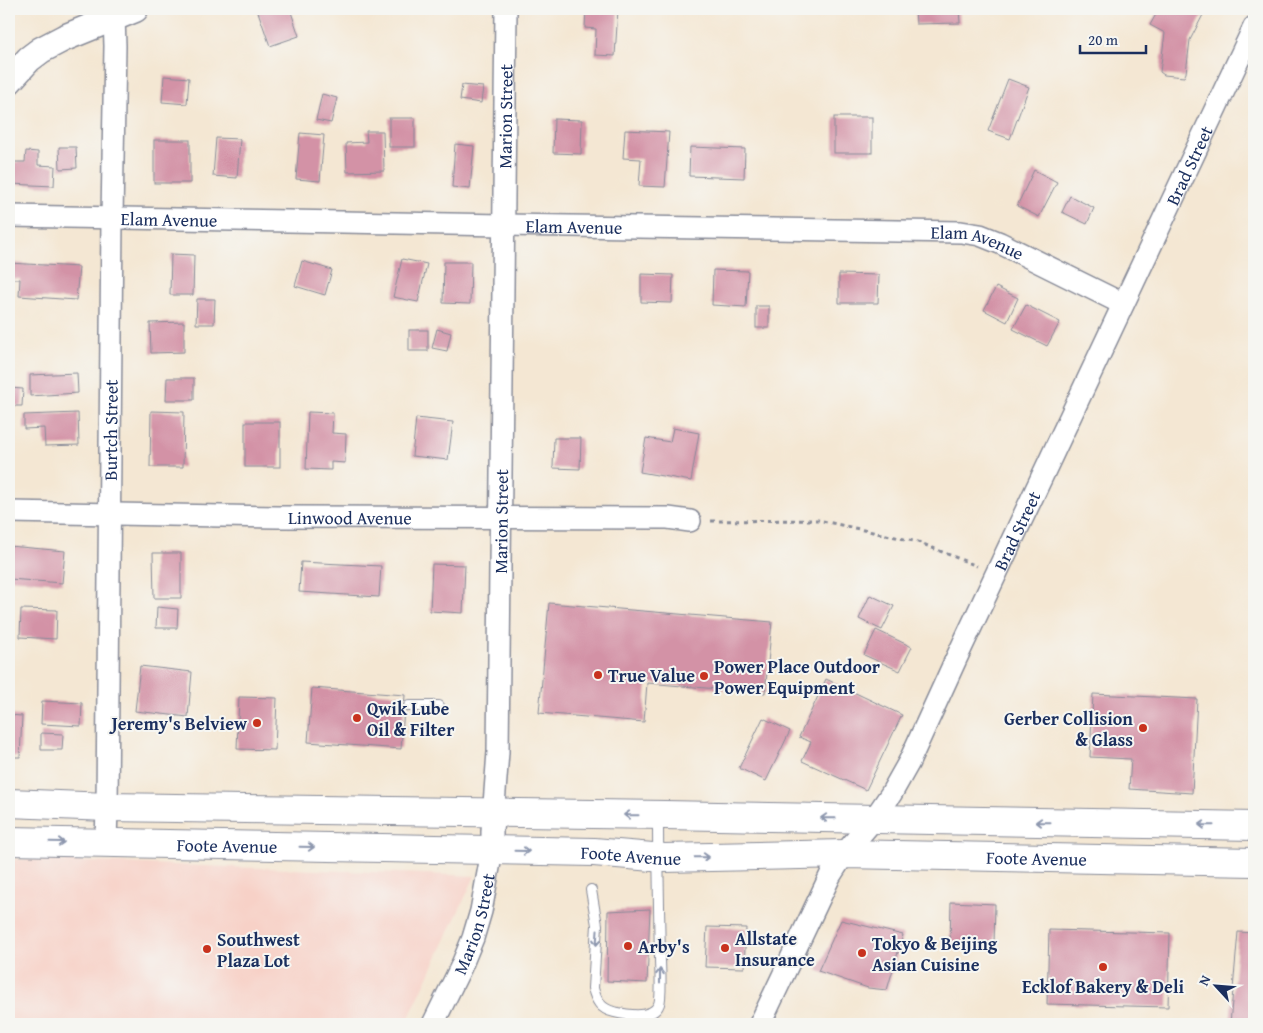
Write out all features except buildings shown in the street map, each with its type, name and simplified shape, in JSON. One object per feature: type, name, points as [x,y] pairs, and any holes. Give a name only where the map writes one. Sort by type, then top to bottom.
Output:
[{"type":"highway","name":"Foote Avenue","points":[[9,803],[107,807],[1254,826]]},
{"type":"highway","name":"Foote Avenue","points":[[9,841],[594,852],[658,857],[844,854],[1254,862]]},
{"type":"street","name":"Marion Street","points":[[433,1024],[457,977],[473,938],[481,911],[492,851],[498,752],[506,9]]},
{"type":"street","points":[[9,81],[29,59],[41,50],[64,38],[125,13]]},
{"type":"street","name":"Burtch Street","points":[[106,842],[115,46],[125,13]]},
{"type":"street","name":"Brad Street","points":[[760,1024],[830,876],[844,854],[874,819],[909,762],[1254,27]]},
{"type":"street","name":"Elam Avenue","points":[[9,216],[503,226],[961,232],[980,235],[1000,243],[1123,304]]},
{"type":"street","name":"Linwood Avenue","points":[[9,512],[277,517],[668,518],[690,521]]},
{"type":"lane","points":[[409,706],[439,706]]},
{"type":"lane","points":[[591,890],[598,925],[593,988],[595,996],[599,1003],[607,1010],[645,1015],[653,1011],[659,1004],[658,815]]},
{"type":"path","points":[[690,521],[818,520],[918,542],[996,574]]},
{"type":"shaded area","name":"Southwest Plaza Lot","points":[[9,859],[475,876],[406,1024],[9,1024]]},
{"type":"place","name":"True Value","points":[[598,675]]},
{"type":"place","name":"Power Place Outdoor Power Equipment","points":[[704,676]]},
{"type":"place","name":"Qwik Lube Oil & Filter","points":[[357,718]]},
{"type":"place","name":"Jeremy's Belview","points":[[257,723]]},
{"type":"place","name":"Gerber Collision & Glass","points":[[1143,728]]},
{"type":"place","name":"Arby's","points":[[628,946]]},
{"type":"place","name":"Allstate Insurance","points":[[725,948]]},
{"type":"place","name":"Southwest Plaza Lot","points":[[207,949]]},
{"type":"place","name":"Tokyo & Beijing Asian Cuisine","points":[[862,953]]},
{"type":"place","name":"Ecklof Bakery & Deli","points":[[1103,967]]}]
